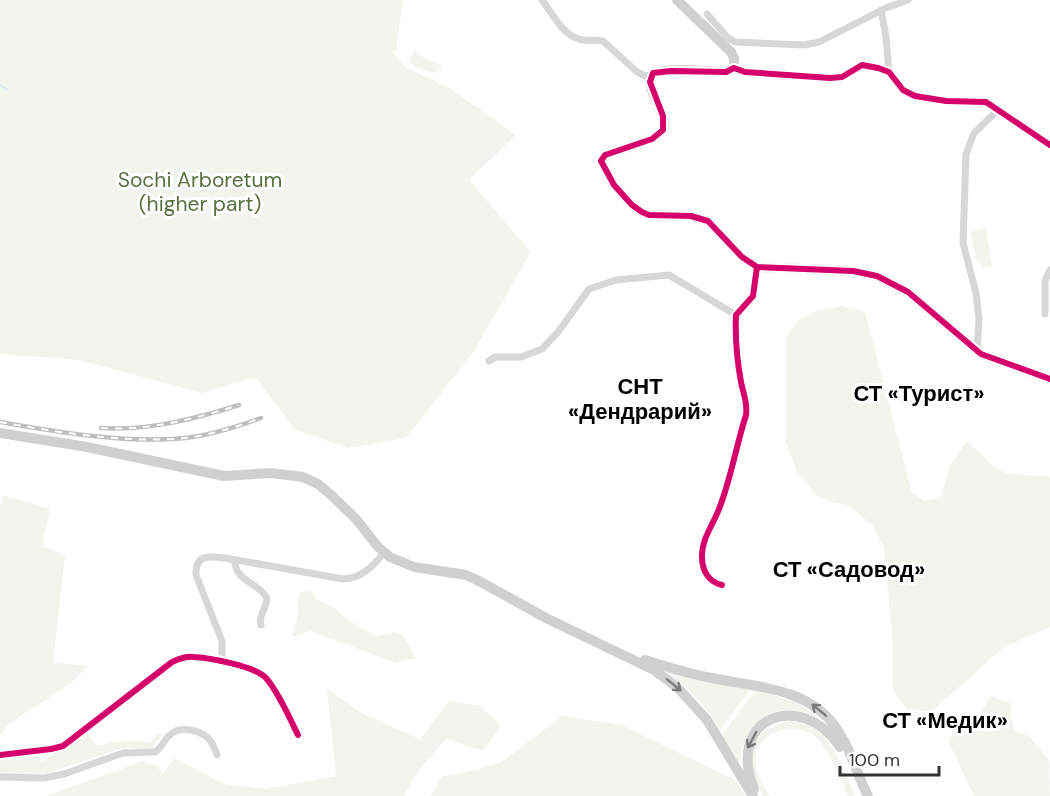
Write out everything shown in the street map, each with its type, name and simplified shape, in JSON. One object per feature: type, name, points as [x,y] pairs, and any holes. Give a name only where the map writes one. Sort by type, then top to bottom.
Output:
[{"type":"main road","points":[[677,0],[731,52],[734,58],[734,68],[726,72],[657,72],[650,78],[663,116],[663,130],[652,139],[602,157],[601,164],[614,185],[632,206],[649,215],[691,216],[708,221],[742,257],[757,267],[853,271],[878,276],[908,292],[977,352],[1050,379]]},
{"type":"main road","points":[[0,433],[224,476],[271,473],[303,477],[330,494],[356,519],[384,553],[396,560],[414,567],[466,575],[574,633],[654,670],[678,688],[695,705],[755,796]]},
{"type":"main road","points":[[624,655],[699,676],[774,689],[808,702],[822,712],[844,740],[857,775]]},
{"type":"main road","points":[[755,796],[747,770],[747,749],[751,738],[762,725],[783,716],[799,716],[826,730],[839,745],[868,796]]},
{"type":"street","points":[[542,0],[566,32],[586,41],[603,41],[637,72],[650,78]]},
{"type":"street","points":[[707,14],[728,38],[735,42],[804,45],[819,42],[881,10],[908,0]]},
{"type":"street","points":[[881,10],[889,72]]},
{"type":"street","points":[[734,68],[745,72],[830,78],[842,77],[862,66],[874,66],[889,72],[903,90],[915,96],[946,101],[986,102],[1050,145]]},
{"type":"street","points":[[977,352],[980,329],[976,293],[963,243],[966,153],[974,133],[998,110]]},
{"type":"street","points":[[722,585],[713,582],[706,574],[703,567],[703,546],[725,490],[747,410],[738,357],[736,315],[753,297],[757,267]]},
{"type":"street","points":[[1045,314],[1045,281],[1050,270]]},
{"type":"street","points":[[489,361],[495,357],[521,357],[542,350],[589,289],[616,280],[669,275],[736,315]]},
{"type":"street","points":[[222,662],[222,641],[196,575],[196,568],[200,560],[210,556],[343,579],[357,578],[364,574],[384,553]]},
{"type":"street","points":[[235,560],[239,576],[262,591],[267,598],[259,618],[261,624]]},
{"type":"street","points":[[0,755],[63,746],[178,659],[194,656],[256,671],[265,677],[298,735]]},
{"type":"street","points":[[0,777],[44,778],[64,774],[123,753],[155,752],[159,750],[169,735],[178,730],[200,732],[213,744],[217,755]]},
{"type":"green space","name":"Sochi Arboretum (higher part)","points":[[0,0],[403,0],[396,50],[393,53],[405,67],[451,89],[516,135],[469,180],[531,252],[474,351],[406,438],[348,448],[295,430],[255,377],[202,393],[79,360],[0,354]]},
{"type":"green space","points":[[415,51],[426,59],[442,65],[436,73],[416,67],[411,62],[409,59]]},
{"type":"green space","points":[[986,228],[992,266],[982,268],[980,260],[976,261],[970,232]]},
{"type":"green space","points":[[842,306],[865,312],[912,493],[924,501],[941,497],[950,465],[967,441],[992,465],[1006,473],[1050,477],[1050,627],[1004,647],[931,712],[906,709],[893,690],[893,645],[884,548],[872,525],[848,505],[830,502],[816,495],[797,472],[786,443],[786,337],[799,320],[817,311]]},
{"type":"green space","points":[[3,495],[50,509],[42,546],[65,556],[53,662],[88,666],[71,683],[10,723],[0,736],[0,507]]},
{"type":"green space","points":[[312,591],[315,598],[334,608],[358,627],[377,636],[394,632],[402,634],[416,658],[396,663],[310,631],[292,637],[299,612],[297,602],[300,592]]},
{"type":"green space","points":[[662,669],[693,679],[749,689],[720,731],[709,712],[695,696],[680,682],[661,671]]},
{"type":"green space","points":[[327,689],[365,715],[420,739],[449,701],[480,706],[501,726],[483,751],[446,739],[418,771],[404,796],[46,796],[143,761],[157,766],[163,774],[174,758],[224,784],[265,789],[336,776]]},
{"type":"green space","points":[[756,690],[796,702],[820,719],[804,712],[789,710],[764,717],[747,737],[739,767],[722,735]]},
{"type":"green space","points":[[991,696],[1012,704],[1010,714],[1014,730],[1030,737],[1049,760],[1050,796],[974,796],[949,743],[950,738],[972,726]]},
{"type":"green space","points":[[562,716],[622,725],[735,780],[746,796],[430,796],[442,776],[500,763]]},
{"type":"green space","points":[[790,721],[815,729],[824,737],[839,759],[855,796],[848,796],[833,762],[816,738],[810,733],[792,729],[782,730],[766,738],[756,753],[757,771],[770,796],[763,796],[753,771],[753,749],[757,739],[765,732],[775,725]]},
{"type":"green space","points":[[85,731],[98,746],[111,742],[150,743],[159,732],[162,735],[152,749],[116,750],[48,773],[0,774],[0,760],[38,753],[42,762]]},
{"type":"waterway","points":[[0,85],[8,90]]},
{"type":"railway","points":[[101,428],[154,426],[239,405]]},
{"type":"railway","points":[[0,422],[92,436],[163,439],[204,435],[261,418]]},
{"type":"cycle path","points":[[1050,145],[986,102],[946,101],[915,96],[903,90],[889,72],[878,68],[862,65],[842,77],[830,78],[745,72],[734,68],[726,72],[653,73],[650,82],[663,116],[663,130],[652,139],[605,155],[601,161],[614,185],[632,205],[642,212],[649,215],[691,216],[708,221],[742,257],[757,267],[853,271],[877,276],[908,292],[981,354],[1050,379]]},
{"type":"cycle path","points":[[722,585],[707,575],[702,562],[702,551],[723,498],[746,415],[746,402],[737,357],[736,315],[753,296],[757,267]]},
{"type":"cycle path","points":[[0,755],[63,746],[172,662],[188,657],[232,663],[266,678],[284,705],[298,735]]},
{"type":"district","name":"СТ «Турист»","points":[[919,393]]},
{"type":"district","name":"СНТ «Дендрарий»","points":[[640,398]]},
{"type":"district","name":"СТ «Садовод»","points":[[849,569]]},
{"type":"district","name":"СТ «Медик»","points":[[945,720]]}]
